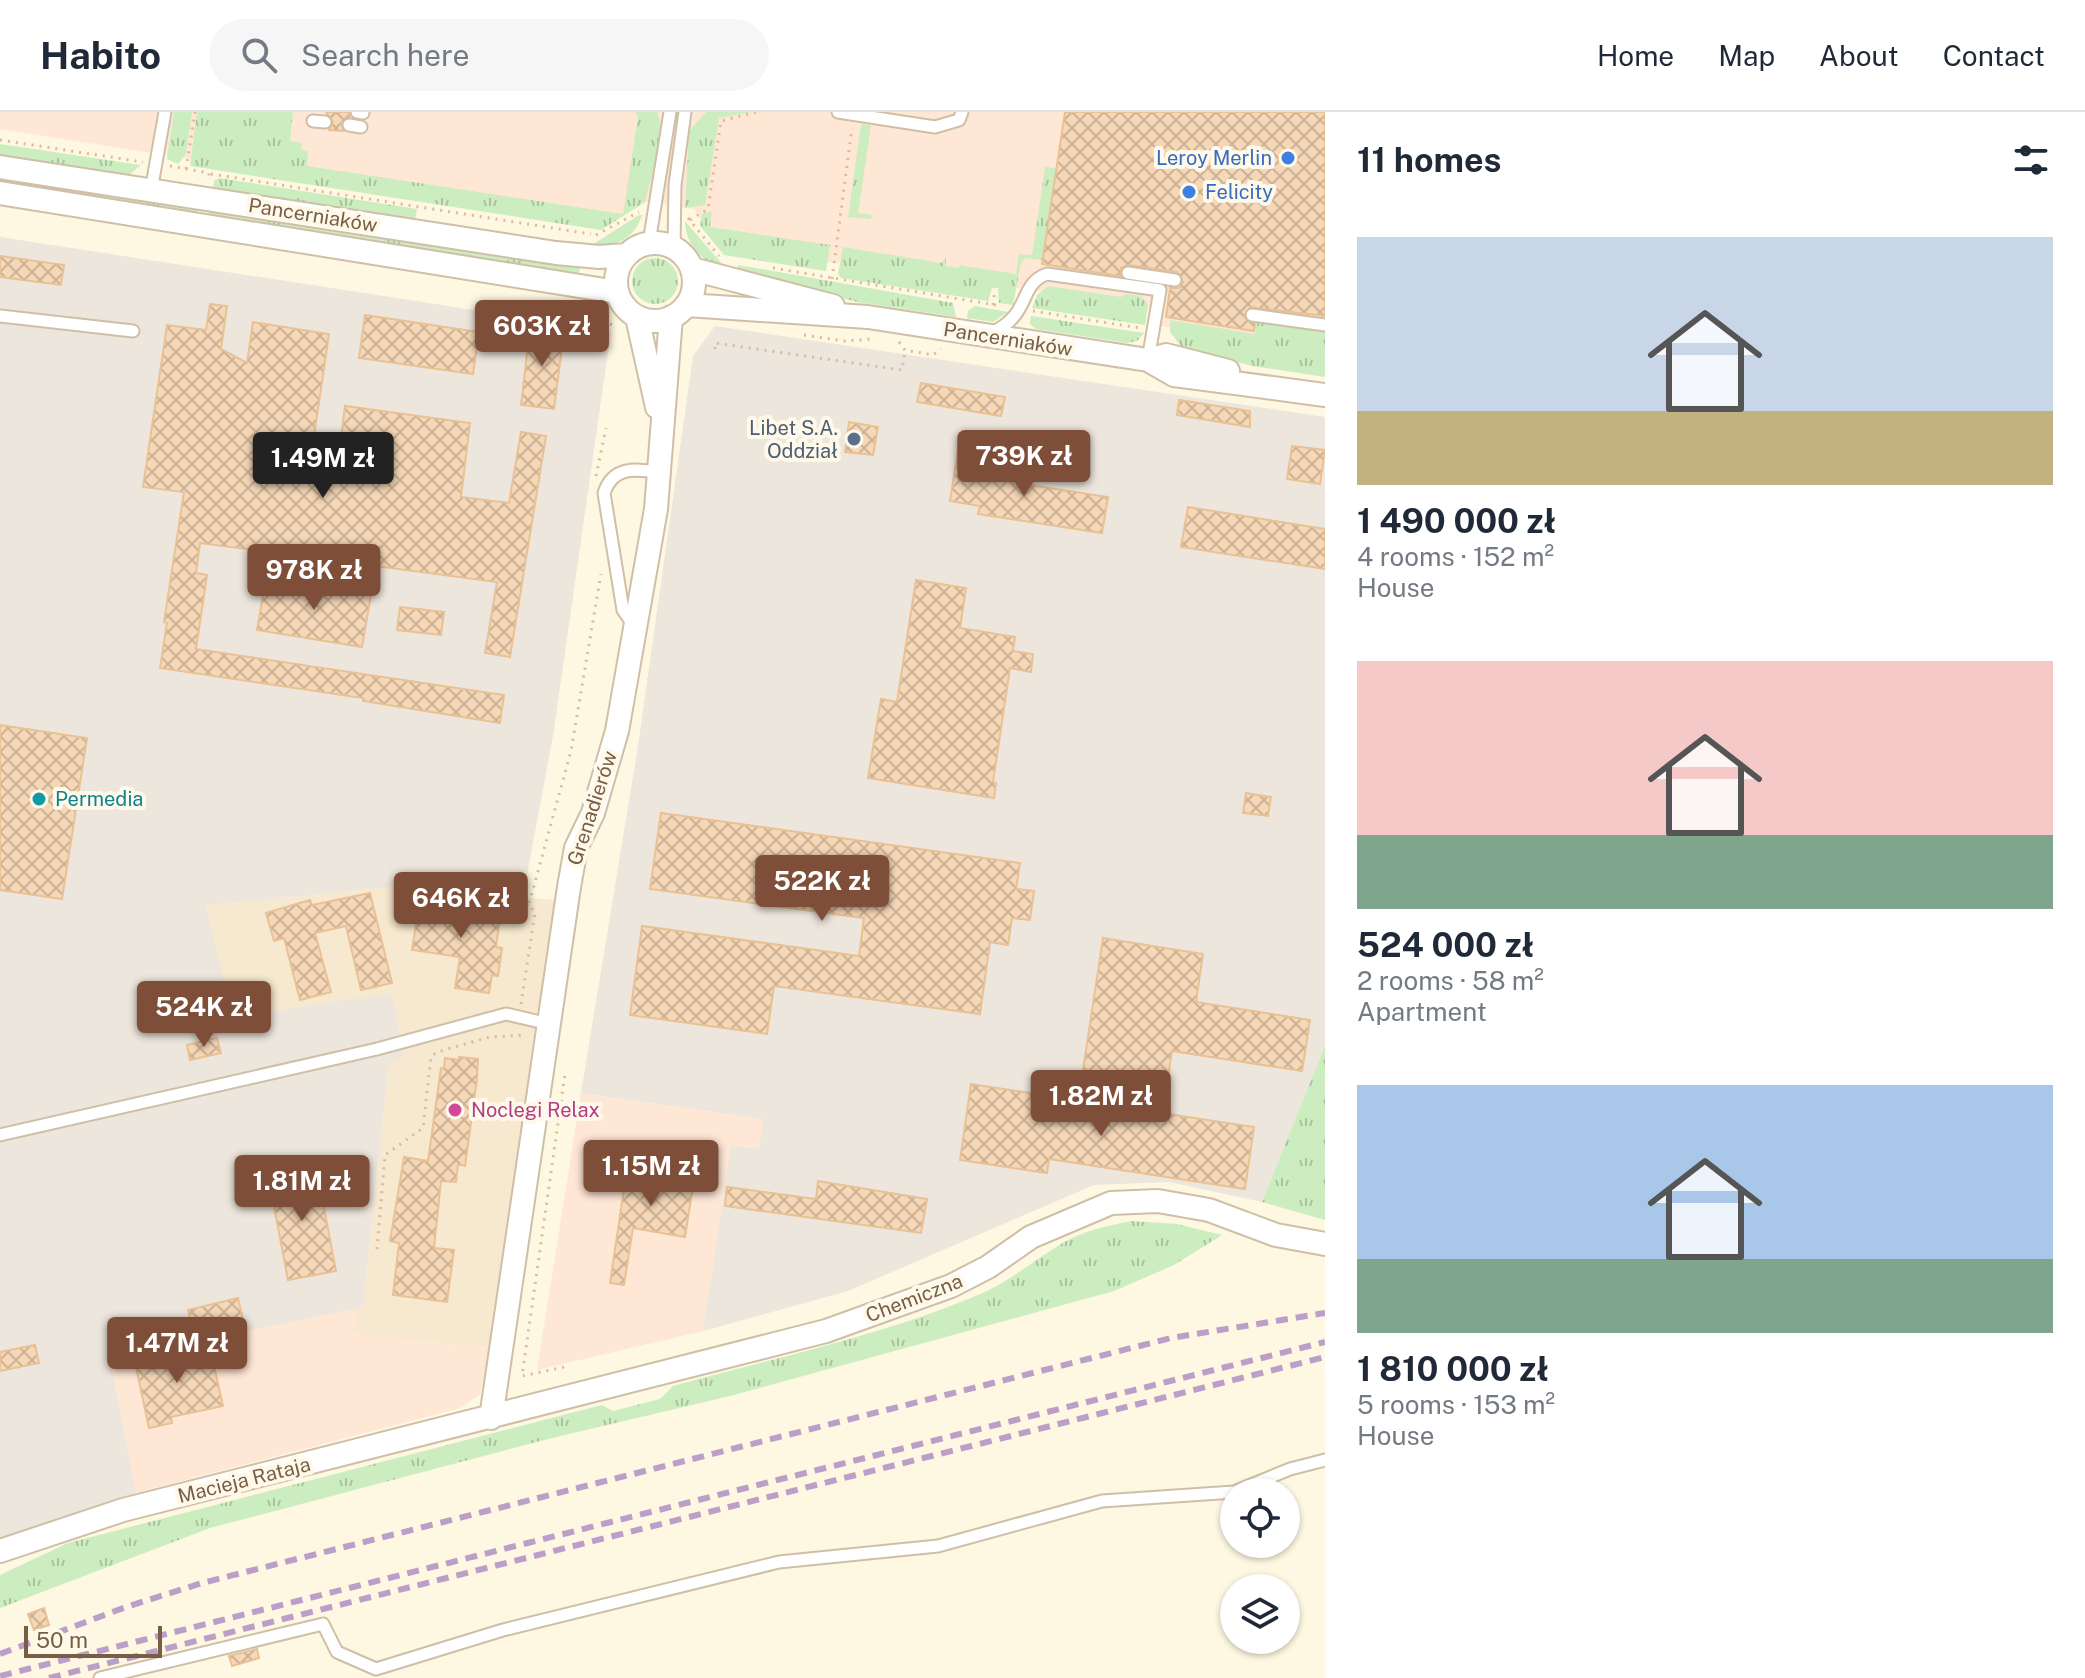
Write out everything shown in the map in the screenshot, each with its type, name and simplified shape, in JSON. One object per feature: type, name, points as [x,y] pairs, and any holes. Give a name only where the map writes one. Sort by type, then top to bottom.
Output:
[{"type":"street","name":"Pancerniaków","points":[[0,167],[151,191],[589,245],[626,255]]},
{"type":"street","name":"Pancerniaków","points":[[0,193],[617,292]]},
{"type":"street","points":[[649,243],[674,247],[692,269],[694,281],[679,311],[661,436],[617,292],[616,279],[626,255],[649,243]]},
{"type":"street","name":"Pancerniaków","points":[[692,269],[727,280],[791,292],[868,317]]},
{"type":"street","name":"Pancerniaków","points":[[679,311],[868,317],[1148,360],[1174,375],[1325,395]]},
{"type":"street","points":[[629,324],[679,311]]},
{"type":"street","name":"Grenadierów","points":[[491,1418],[576,848],[593,813],[617,731],[656,509],[661,436]]},
{"type":"street","name":"Chemiczna","points":[[491,1418],[826,1331],[882,1312],[951,1286],[988,1267],[1031,1237],[1111,1203],[1158,1201],[1209,1210],[1276,1235],[1325,1244]]},
{"type":"street","name":"Macieja Rataja","points":[[0,1551],[123,1510],[491,1418]]},
{"type":"lane","points":[[151,191],[165,112]]},
{"type":"lane","points":[[357,112],[363,113]]},
{"type":"lane","points":[[649,243],[670,112]]},
{"type":"lane","points":[[674,247],[685,112]]},
{"type":"lane","points":[[838,112],[935,127],[959,120],[962,112]]},
{"type":"lane","points":[[1128,273],[1175,280]]},
{"type":"lane","points":[[983,335],[1005,326],[1022,309],[1032,283],[1047,274],[1160,290],[1148,360]]},
{"type":"lane","points":[[1252,315],[1325,325]]},
{"type":"lane","points":[[0,316],[133,331]]},
{"type":"lane","points":[[634,626],[623,610],[604,493],[609,480],[619,472],[632,469],[659,472]]},
{"type":"lane","points":[[0,1135],[366,1051],[506,1014],[549,1024]]},
{"type":"lane","points":[[1268,1478],[1325,1460]]},
{"type":"lane","points":[[100,1678],[323,1624],[337,1652],[376,1669],[432,1655],[503,1630],[779,1562],[938,1546],[1102,1501],[1220,1493]]},
{"type":"path","points":[[186,169],[195,112]]},
{"type":"path","points":[[690,220],[708,209],[721,121],[756,112]]},
{"type":"path","points":[[832,280],[854,114]]},
{"type":"path","points":[[209,173],[589,245],[598,235],[641,210],[655,212]]},
{"type":"path","points":[[675,214],[690,220],[723,260],[730,263],[727,280]]},
{"type":"path","points":[[771,267],[832,280],[1141,328]]},
{"type":"path","points":[[582,284],[579,303],[629,324]]},
{"type":"path","points":[[993,305],[995,289]]},
{"type":"path","points":[[715,349],[715,343],[902,370],[904,348],[933,355],[945,348]]},
{"type":"path","points":[[594,487],[606,428]]},
{"type":"path","points":[[520,910],[529,904],[571,751],[601,568]]},
{"type":"path","points":[[377,1249],[385,1155],[423,1128],[431,1057],[437,1052],[490,1037],[524,1037],[526,1021],[521,1003],[535,913],[529,904]]},
{"type":"path","points":[[564,1367],[522,1376],[565,1074]]},
{"type":"shaded area","points":[[0,112],[1325,112],[1325,354],[1148,324],[1150,306],[719,247],[694,209],[645,202],[608,225],[0,129]]},
{"type":"shaded area","points":[[0,237],[611,331],[553,736],[523,896],[396,887],[205,905],[234,1017],[392,993],[404,1057],[389,1062],[363,1307],[110,1359],[136,1493],[0,1538]]},
{"type":"shaded area","points":[[715,326],[1325,417],[1325,1149],[1262,1202],[1169,1182],[1094,1185],[848,1291],[703,1331],[731,1145],[759,1149],[763,1119],[581,1093],[638,746],[693,356]]},
{"type":"shaded area","points":[[396,887],[556,900],[490,1348],[353,1334],[355,1308],[363,1306],[389,1062],[234,1017],[204,905]]},
{"type":"shaded area","points":[[581,1093],[763,1119],[759,1149],[731,1145],[703,1331],[537,1370]]},
{"type":"shaded area","points":[[355,1308],[354,1334],[490,1348],[480,1395],[457,1409],[136,1493],[110,1359]]},
{"type":"green space","points":[[174,112],[192,112],[186,154],[178,164],[167,159]]},
{"type":"green space","points":[[197,112],[293,112],[290,141],[302,143],[301,149],[308,151],[307,166],[623,214],[638,117],[635,112],[657,112],[663,132],[645,202],[601,230],[190,166]]},
{"type":"green space","points":[[706,112],[752,112],[719,118],[705,205],[685,208],[689,131]]},
{"type":"green space","points":[[861,124],[871,126],[858,213],[872,215],[871,219],[848,217]]},
{"type":"green space","points":[[0,144],[141,165],[130,174],[120,175],[0,156]]},
{"type":"green space","points":[[1045,167],[1056,168],[1042,260],[1026,258],[1021,262],[1013,305],[999,303],[998,288],[992,288],[988,301],[841,278],[838,274],[843,247],[941,263],[946,258],[945,266],[959,268],[959,265],[1016,274],[1019,254],[1032,255]]},
{"type":"green space","points":[[0,178],[198,208],[197,214],[0,183]]},
{"type":"green space","points":[[219,178],[417,209],[415,220],[213,189],[214,181]]},
{"type":"green space","points":[[209,210],[580,267],[579,273],[208,216]]},
{"type":"green space","points":[[712,211],[710,227],[830,245],[826,271],[724,255],[700,226],[702,214]]},
{"type":"green space","points":[[642,215],[630,235],[617,243],[594,247],[595,243]]},
{"type":"green space","points":[[685,221],[723,268],[701,256],[691,244]]},
{"type":"green space","points":[[655,258],[671,265],[678,281],[671,297],[655,304],[639,297],[632,281],[639,265]]},
{"type":"green space","points":[[739,265],[953,303],[956,317],[857,302],[735,270]]},
{"type":"green space","points":[[1048,286],[1121,297],[1126,294],[1141,296],[1148,305],[1145,325],[1032,308],[1037,295]]},
{"type":"green space","points":[[975,306],[1008,312],[993,322],[967,318],[968,311]]},
{"type":"green space","points":[[1031,316],[1144,333],[1137,341],[1127,343],[1036,329],[1030,324]]},
{"type":"green space","points":[[1170,320],[1255,334],[1257,321],[1325,330],[1325,377],[1253,366],[1183,349],[1170,332]]},
{"type":"green space","points":[[1325,1046],[1325,1220],[1262,1202]]},
{"type":"green space","points":[[1131,1221],[1177,1224],[1222,1235],[1174,1265],[1114,1291],[734,1395],[548,1439],[210,1528],[0,1608],[0,1575],[68,1543],[602,1405],[613,1411],[660,1399],[673,1386],[866,1334],[941,1310],[1000,1284],[1069,1239]]},
{"type":"building","points":[[326,112],[349,112],[350,117],[341,123],[344,131],[329,130],[333,122]]},
{"type":"building","name":"Felicity","points":[[1065,112],[1325,112],[1325,316],[1250,307],[1244,317],[1255,324],[1254,331],[1166,317],[1170,288],[1179,288],[1183,282],[1177,272],[1128,265],[1121,268],[1120,276],[1042,264]]},
{"type":"building","points":[[0,256],[64,265],[61,285],[0,277]]},
{"type":"building","points":[[210,304],[227,306],[221,349],[247,363],[253,322],[329,334],[308,477],[336,480],[345,406],[470,423],[461,497],[509,503],[521,432],[546,436],[510,657],[485,653],[497,582],[200,543],[196,573],[207,575],[196,649],[504,695],[500,723],[363,701],[363,698],[160,668],[184,492],[143,487],[167,325],[206,330]]},
{"type":"building","points":[[365,315],[479,332],[473,374],[359,358]]},
{"type":"building","points":[[530,328],[564,332],[554,409],[521,405]]},
{"type":"building","points":[[921,383],[1005,397],[1001,416],[917,402]]},
{"type":"building","points":[[1179,400],[1250,411],[1250,427],[1177,415]]},
{"type":"building","points":[[849,422],[878,427],[873,455],[845,452]]},
{"type":"building","points":[[960,437],[977,439],[972,476],[1108,497],[1102,533],[978,514],[980,506],[950,501]]},
{"type":"building","points":[[1292,446],[1325,450],[1320,484],[1287,479]]},
{"type":"building","points":[[1188,507],[1325,529],[1325,569],[1181,547]]},
{"type":"building","points":[[266,578],[371,595],[362,647],[257,630]]},
{"type":"building","points":[[916,580],[966,588],[960,628],[1015,637],[1013,651],[1033,654],[1031,672],[1010,668],[993,782],[996,783],[994,798],[868,778],[881,699],[897,702]]},
{"type":"building","points":[[400,607],[444,612],[441,635],[397,630]]},
{"type":"building","name":"Permedia","points":[[0,725],[87,738],[62,899],[0,890]]},
{"type":"building","points":[[1246,793],[1271,797],[1268,816],[1243,813]]},
{"type":"building","points":[[661,813],[1020,863],[1016,889],[1034,891],[1030,920],[1012,918],[1008,945],[990,942],[980,1014],[774,986],[767,1034],[630,1015],[642,926],[859,956],[864,918],[650,889]]},
{"type":"building","points":[[370,893],[392,983],[361,990],[346,926],[315,933],[331,992],[300,1000],[284,938],[274,941],[266,913],[310,900],[312,905]]},
{"type":"building","points":[[420,898],[501,910],[496,947],[502,948],[498,976],[492,975],[489,993],[455,988],[460,957],[412,950]]},
{"type":"building","points":[[1103,938],[1203,954],[1196,1002],[1310,1020],[1302,1071],[1172,1051],[1167,1083],[1083,1070]]},
{"type":"building","points":[[217,1038],[221,1053],[190,1060],[187,1045]]},
{"type":"building","points":[[459,1057],[478,1059],[465,1166],[458,1164],[456,1182],[441,1181],[434,1248],[454,1250],[447,1302],[393,1295],[399,1243],[390,1241],[404,1157],[428,1161],[441,1068],[444,1069],[445,1058],[459,1060]]},
{"type":"building","points":[[971,1084],[1254,1127],[1245,1189],[1049,1159],[1047,1173],[960,1160]]},
{"type":"building","points":[[628,1162],[695,1173],[685,1237],[633,1228],[624,1285],[610,1283]]},
{"type":"building","points":[[316,1166],[336,1271],[288,1280],[268,1175]]},
{"type":"building","points":[[818,1181],[927,1199],[921,1233],[725,1206],[727,1187],[816,1199]]},
{"type":"building","points":[[238,1298],[244,1324],[194,1335],[188,1310]]},
{"type":"building","points":[[35,1345],[39,1363],[0,1371],[0,1352]]},
{"type":"building","points":[[210,1348],[223,1406],[171,1417],[172,1423],[149,1428],[134,1358],[156,1353],[157,1359]]},
{"type":"building","points":[[44,1608],[49,1625],[34,1630],[28,1614]]},
{"type":"building","points":[[257,1649],[259,1658],[232,1666],[229,1656]]},
{"type":"railway","points":[[0,1654],[126,1607],[202,1583],[1171,1338],[1325,1313]]},
{"type":"railway","points":[[0,1676],[1325,1342]]},
{"type":"railway","points":[[49,1678],[1325,1357]]},
{"type":"place","name":"Leroy Merlin","points":[[1288,158]]},
{"type":"place","name":"Felicity","points":[[1189,192]]},
{"type":"place","name":"Libet S.A. Oddział","points":[[854,439]]},
{"type":"place","name":"Permedia","points":[[39,799]]},
{"type":"place","name":"Noclegi Relax","points":[[455,1110]]}]
